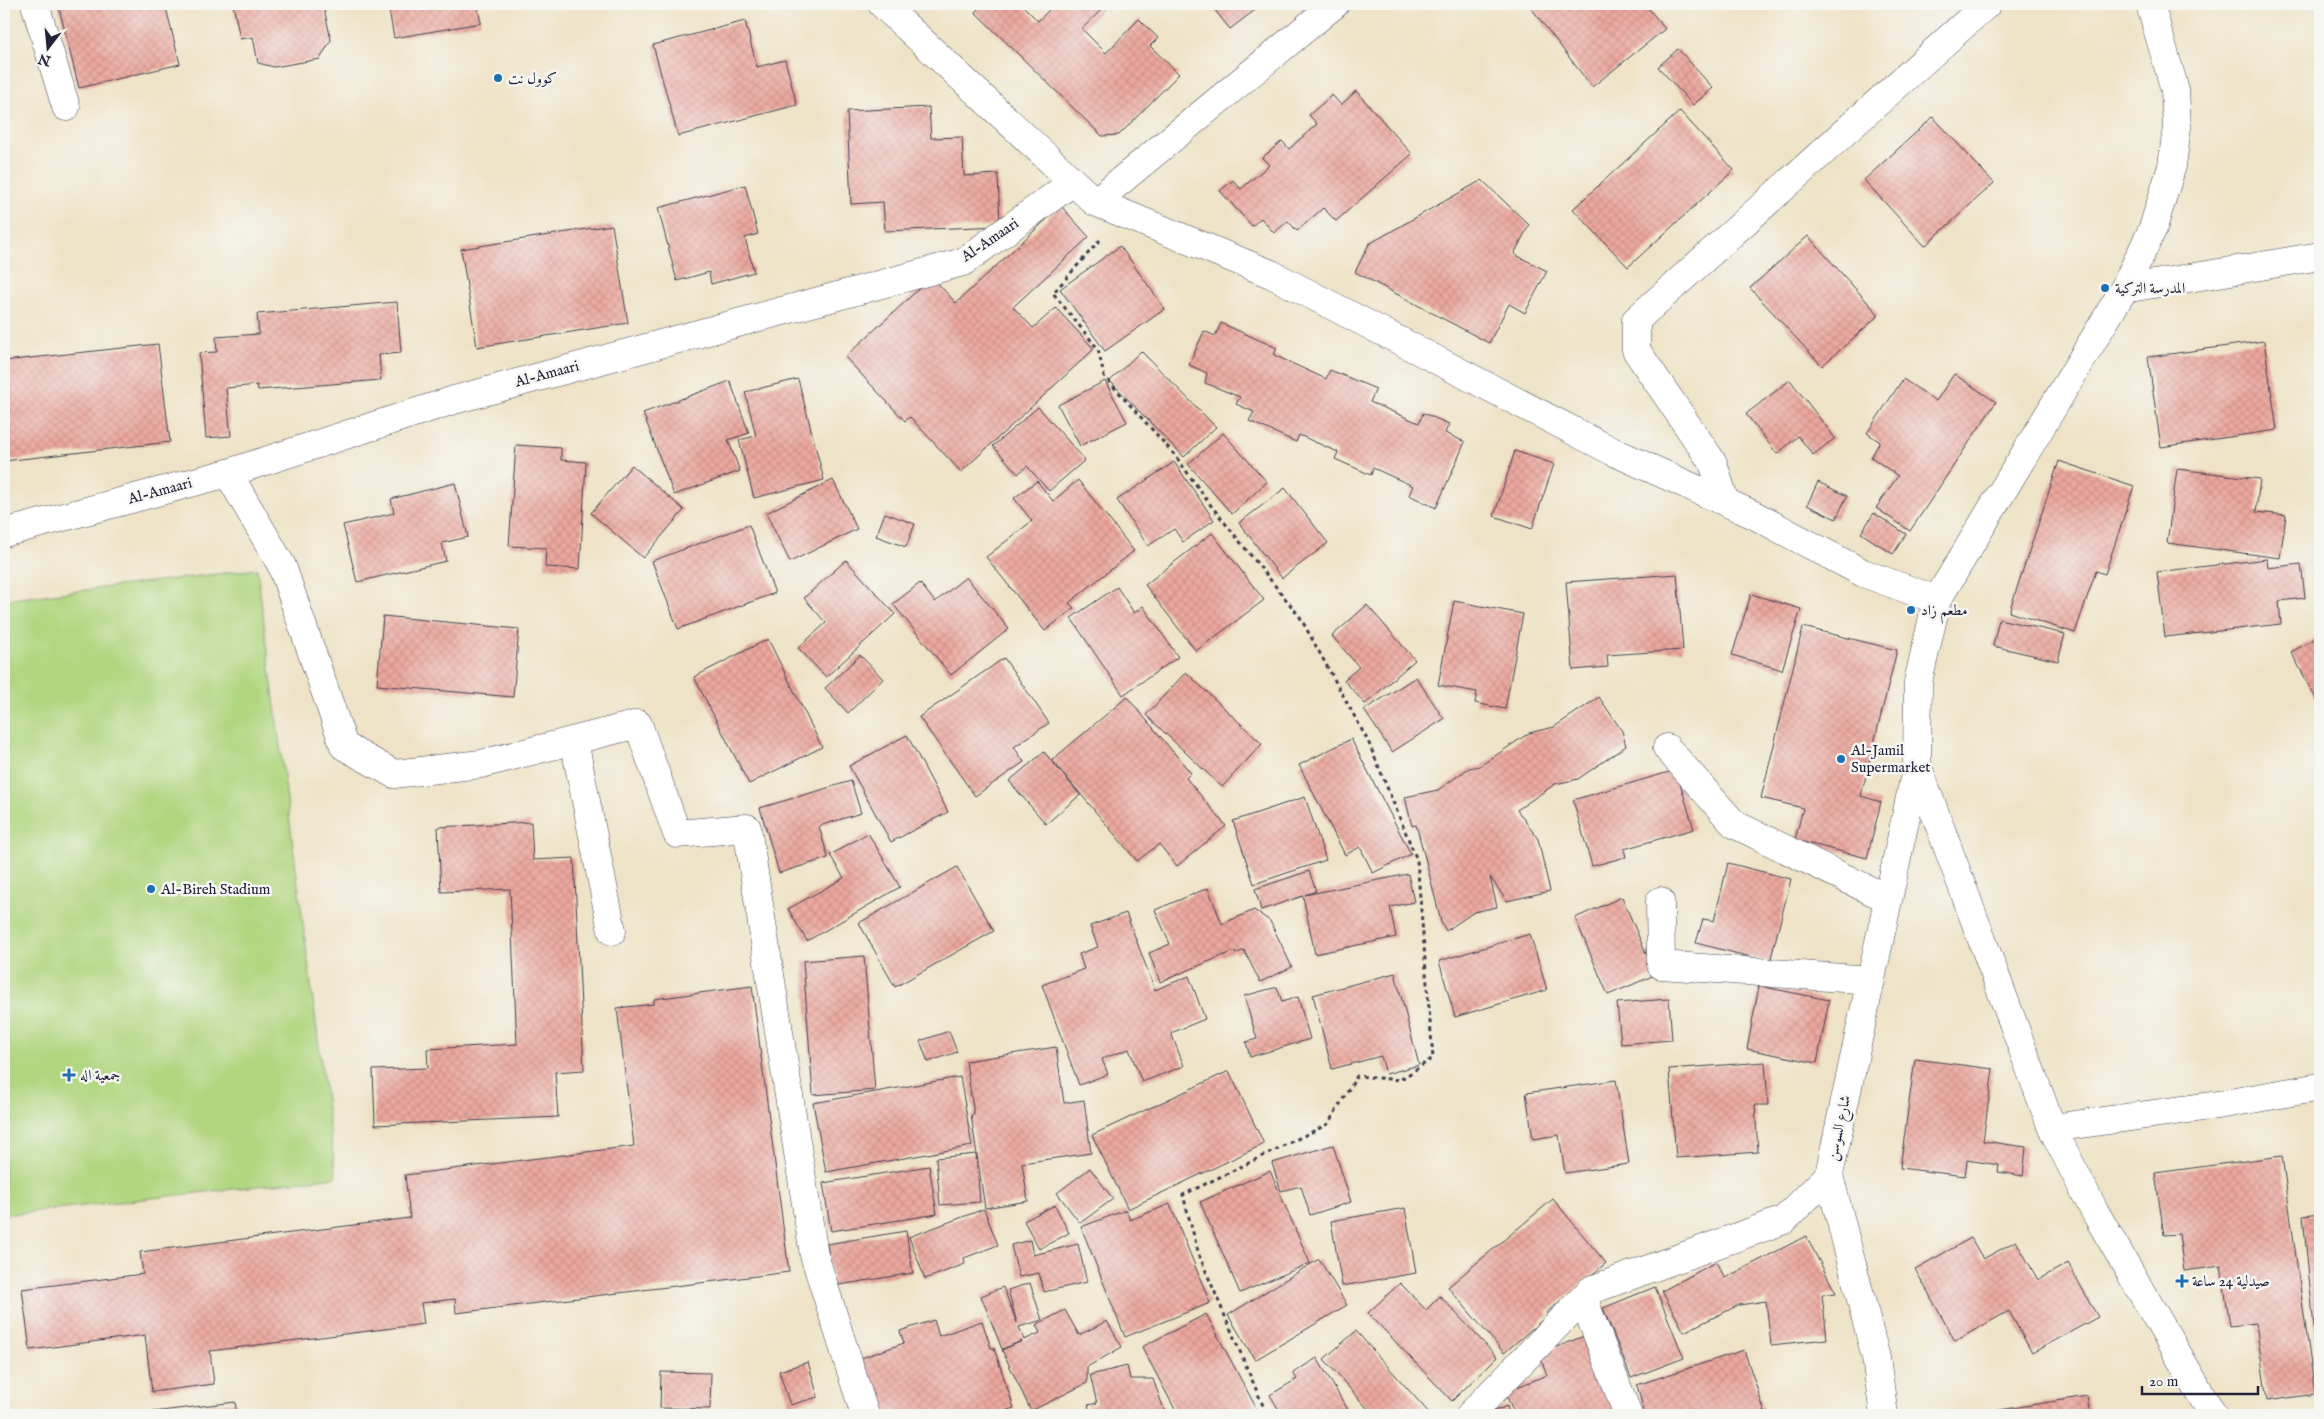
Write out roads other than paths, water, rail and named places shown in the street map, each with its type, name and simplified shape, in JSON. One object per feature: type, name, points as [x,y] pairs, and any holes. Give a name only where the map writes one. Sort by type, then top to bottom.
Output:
[{"type":"street","points":[[35,4],[66,107]]},
{"type":"street","points":[[882,4],[1095,202],[1271,274],[1612,451],[1725,502],[1863,572],[1937,600]]},
{"type":"street","points":[[1095,202],[1335,4]]},
{"type":"street","points":[[1725,502],[1713,463],[1636,350],[1636,320],[1987,4]]},
{"type":"street","points":[[2150,4],[2175,90],[2177,127],[2172,166],[2153,228],[2124,289],[1937,600],[1918,682],[1917,765],[2052,1128],[2100,1220],[2213,1415]]},
{"type":"street","name":"Al-Amaari","points":[[4,533],[228,473],[454,400],[963,262],[1073,182]]},
{"type":"street","points":[[2124,289],[2320,256]]},
{"type":"street","points":[[228,473],[282,566],[344,746],[394,774],[482,764],[638,724],[677,834],[747,828],[814,1255],[865,1415]]},
{"type":"street","points":[[574,741],[612,931]]},
{"type":"street","points":[[1668,748],[1734,824],[1888,899]]},
{"type":"street","name":"شارع السوسن","points":[[1470,1415],[1591,1290],[1784,1220],[1829,1175],[1917,765]]},
{"type":"street","points":[[1660,900],[1661,965],[1871,980]]},
{"type":"street","points":[[2052,1128],[2218,1105],[2320,1087]]},
{"type":"street","points":[[1829,1175],[1876,1358],[1884,1415]]},
{"type":"street","points":[[1583,1298],[1628,1415]]},
{"type":"place","name":"كوول نت","points":[[498,78]]},
{"type":"place","name":"المدرسة التركية","points":[[2105,288]]},
{"type":"place","name":"مطعم زاد","points":[[1911,610]]},
{"type":"place","name":"Al-Jamil Supermarket","points":[[1841,759]]},
{"type":"place","name":"Al-Bireh Stadium","points":[[151,889]]},
{"type":"place","name":"جمعية اله","points":[[69,1075]]},
{"type":"place","name":"صيدلية 24 ساعة","points":[[2182,1281]]}]
